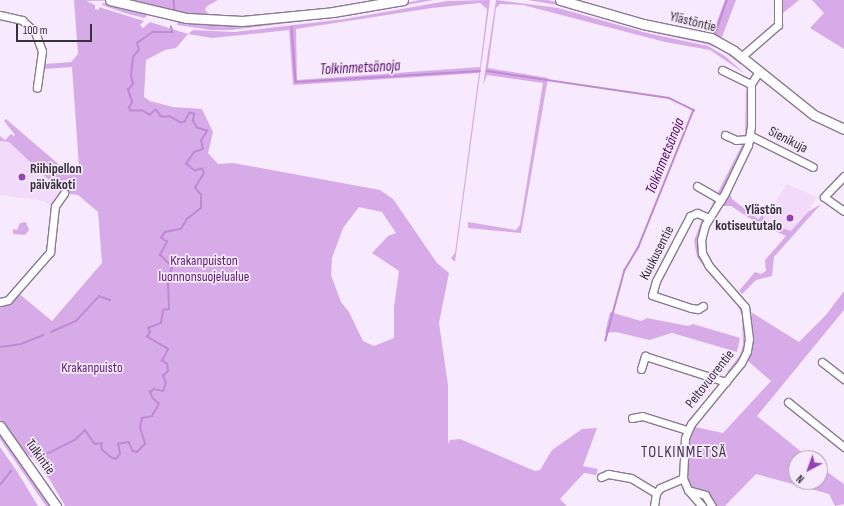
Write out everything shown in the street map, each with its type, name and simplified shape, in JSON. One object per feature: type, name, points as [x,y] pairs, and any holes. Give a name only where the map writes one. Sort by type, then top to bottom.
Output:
[{"type":"main road","points":[[110,0],[160,13],[187,18],[242,21],[287,17],[403,0]]},
{"type":"main road","name":"Ylästöntie","points":[[560,0],[643,24],[711,38],[741,57],[805,109],[844,129]]},
{"type":"main road","name":"Tulkintie","points":[[0,426],[56,506]]},
{"type":"street","points":[[741,57],[778,26],[778,0]]},
{"type":"street","points":[[0,15],[22,20],[35,32],[39,38],[43,58],[37,88]]},
{"type":"street","points":[[722,70],[751,84],[759,71]]},
{"type":"street","name":"Peltovuorentie","points":[[702,506],[688,490],[683,478],[687,430],[741,363],[747,351],[747,315],[739,298],[715,274],[704,259],[701,240],[709,218],[721,200],[750,138],[751,84]]},
{"type":"street","points":[[725,135],[736,140],[750,138]]},
{"type":"street","name":"Sienikuja","points":[[750,138],[813,168]]},
{"type":"street","points":[[844,176],[824,198],[844,211]]},
{"type":"street","points":[[697,186],[721,200]]},
{"type":"street","points":[[0,302],[8,300],[50,252],[55,206],[64,193]]},
{"type":"street","name":"Kuukusentie","points":[[703,306],[698,309],[691,308],[652,294],[656,281],[690,216],[697,213],[709,218]]},
{"type":"street","points":[[641,369],[645,356],[726,382]]},
{"type":"street","points":[[822,362],[844,379]]},
{"type":"street","points":[[788,402],[844,447]]},
{"type":"street","points":[[632,418],[642,416],[687,430]]},
{"type":"street","points":[[601,478],[608,474],[631,478],[656,493]]},
{"type":"street","points":[[654,506],[656,493],[669,482],[683,478]]},
{"type":"street","points":[[688,490],[705,495],[712,506]]},
{"type":"shaded area","name":"Riihipellon päiväkoti","points":[[0,141],[9,142],[62,192],[53,208],[44,201],[0,195]]},
{"type":"shaded area","points":[[787,184],[817,197],[808,212],[791,231],[762,220],[763,214],[772,206]]},
{"type":"green space","points":[[74,0],[84,0],[95,5],[95,9],[99,10],[99,7],[144,21],[140,25],[143,28],[150,22],[188,34],[176,48],[165,50],[146,60],[144,97],[150,101],[173,107],[202,109],[213,132],[208,153],[218,164],[233,163],[380,190],[393,199],[437,263],[449,273],[439,323],[448,385],[448,444],[450,440],[460,439],[535,471],[540,470],[552,450],[582,429],[597,428],[583,466],[598,469],[596,475],[584,473],[560,499],[567,506],[65,506],[50,480],[30,454],[27,457],[0,420],[0,304],[5,305],[17,292],[52,321],[102,263],[98,212],[78,195],[63,193],[9,142],[0,141],[0,136],[5,140],[11,134],[14,136],[15,135],[4,121],[6,119],[63,168],[79,167],[72,67],[44,69],[42,75],[44,64],[71,62],[78,54]],"holes":[[[359,207],[382,212],[396,233],[388,236],[372,253],[399,271],[394,307],[394,338],[374,346],[363,341],[349,312],[341,302],[331,275],[332,258],[343,228]]]},
{"type":"green space","points":[[122,0],[218,0],[207,6],[205,10],[209,14],[187,14]]},
{"type":"green space","points":[[420,0],[433,0],[353,15],[231,30],[211,30],[177,25],[178,20],[196,22],[370,10]]},
{"type":"green space","points":[[490,0],[455,262],[451,258],[455,253],[479,73],[293,85],[289,30],[212,38],[188,34],[193,30],[234,32],[345,19],[447,1]],"holes":[[[480,3],[487,9],[480,67],[297,80],[296,29],[432,8]]]},
{"type":"green space","points":[[496,0],[558,8],[647,33],[708,46],[725,56],[744,73],[710,50],[665,42],[523,5],[500,4],[496,8],[488,68],[548,78],[521,233],[468,228],[468,222],[516,230],[520,225],[543,83],[487,75],[483,85]]},
{"type":"green space","points":[[528,0],[548,0],[700,39],[726,51],[742,64],[721,49],[706,44],[642,30],[563,6]]},
{"type":"green space","points":[[725,0],[736,0],[722,37],[712,35]]},
{"type":"green space","points":[[783,0],[799,0],[782,14]]},
{"type":"green space","points":[[812,0],[844,0],[844,49],[810,28],[824,13]]},
{"type":"green space","points":[[103,3],[146,13],[147,16],[144,18],[125,13],[102,5]]},
{"type":"green space","points":[[746,80],[749,119],[746,142],[720,197],[711,206],[745,139]]},
{"type":"green space","points":[[730,194],[732,199],[758,219],[763,214],[764,222],[791,231],[808,212],[821,204],[774,257],[772,276],[756,280],[742,294],[739,291],[755,272],[761,274],[766,271],[765,260],[786,236],[757,223],[731,206],[723,206]]},
{"type":"green space","points":[[702,219],[699,248],[743,309],[745,349],[729,373],[727,372],[740,355],[743,345],[742,316],[736,301],[711,276],[697,257],[694,241]]},
{"type":"green space","points":[[26,222],[29,230],[25,235],[13,234],[13,229],[17,230],[20,223]]},
{"type":"green space","name":"TOLKINMETSÄ","points":[[844,291],[844,310],[757,416],[799,450],[788,450],[788,483],[756,474],[725,506],[714,506],[691,488],[686,481],[690,433],[695,427],[723,433],[771,381],[748,361],[754,339],[751,312],[799,342],[826,315]]},
{"type":"green space","points":[[610,312],[641,321],[647,318],[688,326],[693,324],[740,338],[737,352],[672,333],[649,340],[616,332],[605,333]]},
{"type":"green space","points":[[0,431],[52,506],[46,506],[0,439]]},
{"type":"green space","points":[[0,447],[18,473],[38,506],[0,506]]},
{"type":"green space","name":"TOLKINMETSÄ","points":[[828,473],[844,484],[844,504],[835,506],[829,494],[814,490],[828,490]]},
{"type":"waterway","points":[[174,0],[175,11]]},
{"type":"waterway","points":[[715,34],[727,0]]},
{"type":"waterway","points":[[31,456],[49,453],[75,440],[85,430],[95,444],[102,443],[102,449],[111,457],[116,459],[120,454],[118,444],[129,442],[133,451],[137,452],[145,444],[140,428],[142,418],[152,416],[159,404],[153,399],[150,392],[154,389],[163,391],[166,383],[163,376],[168,371],[167,364],[162,361],[168,349],[147,337],[150,332],[148,328],[161,323],[163,310],[169,309],[168,285],[165,275],[170,274],[172,267],[160,255],[167,242],[161,238],[165,232],[181,229],[187,219],[201,208],[201,195],[195,188],[204,173],[202,169],[195,171],[186,164],[194,152],[203,149],[201,141],[207,131],[197,128],[193,121],[194,114],[190,113],[185,122],[181,123],[170,117],[161,117],[156,110],[150,115],[142,111],[131,111],[129,108],[132,102],[128,90],[133,84],[131,76],[133,57],[139,50],[137,43],[153,32],[172,32],[171,27]]},
{"type":"waterway","name":"Tolkinmetsänoja","points":[[292,27],[296,82],[480,71]]},
{"type":"waterway","name":"Tolkinmetsänoja","points":[[487,71],[669,98],[694,110],[639,247],[625,270],[606,340]]},
{"type":"waterway","points":[[51,332],[76,321],[99,296],[110,300]]},
{"type":"waterway","points":[[0,347],[21,344],[43,335]]},
{"type":"waterway","points":[[0,485],[11,471]]},
{"type":"place","name":"Riihipellon päiväkoti","points":[[22,177]]},
{"type":"place","name":"Ylästön kotiseututalo","points":[[790,218]]},
{"type":"district","name":"TOLKINMETSÄ","points":[[684,453]]},
{"type":"park label","name":"Krakanpuiston luonnonsuojelualue","points":[[204,270]]},
{"type":"park label","name":"Krakanpuisto","points":[[92,368]]}]
